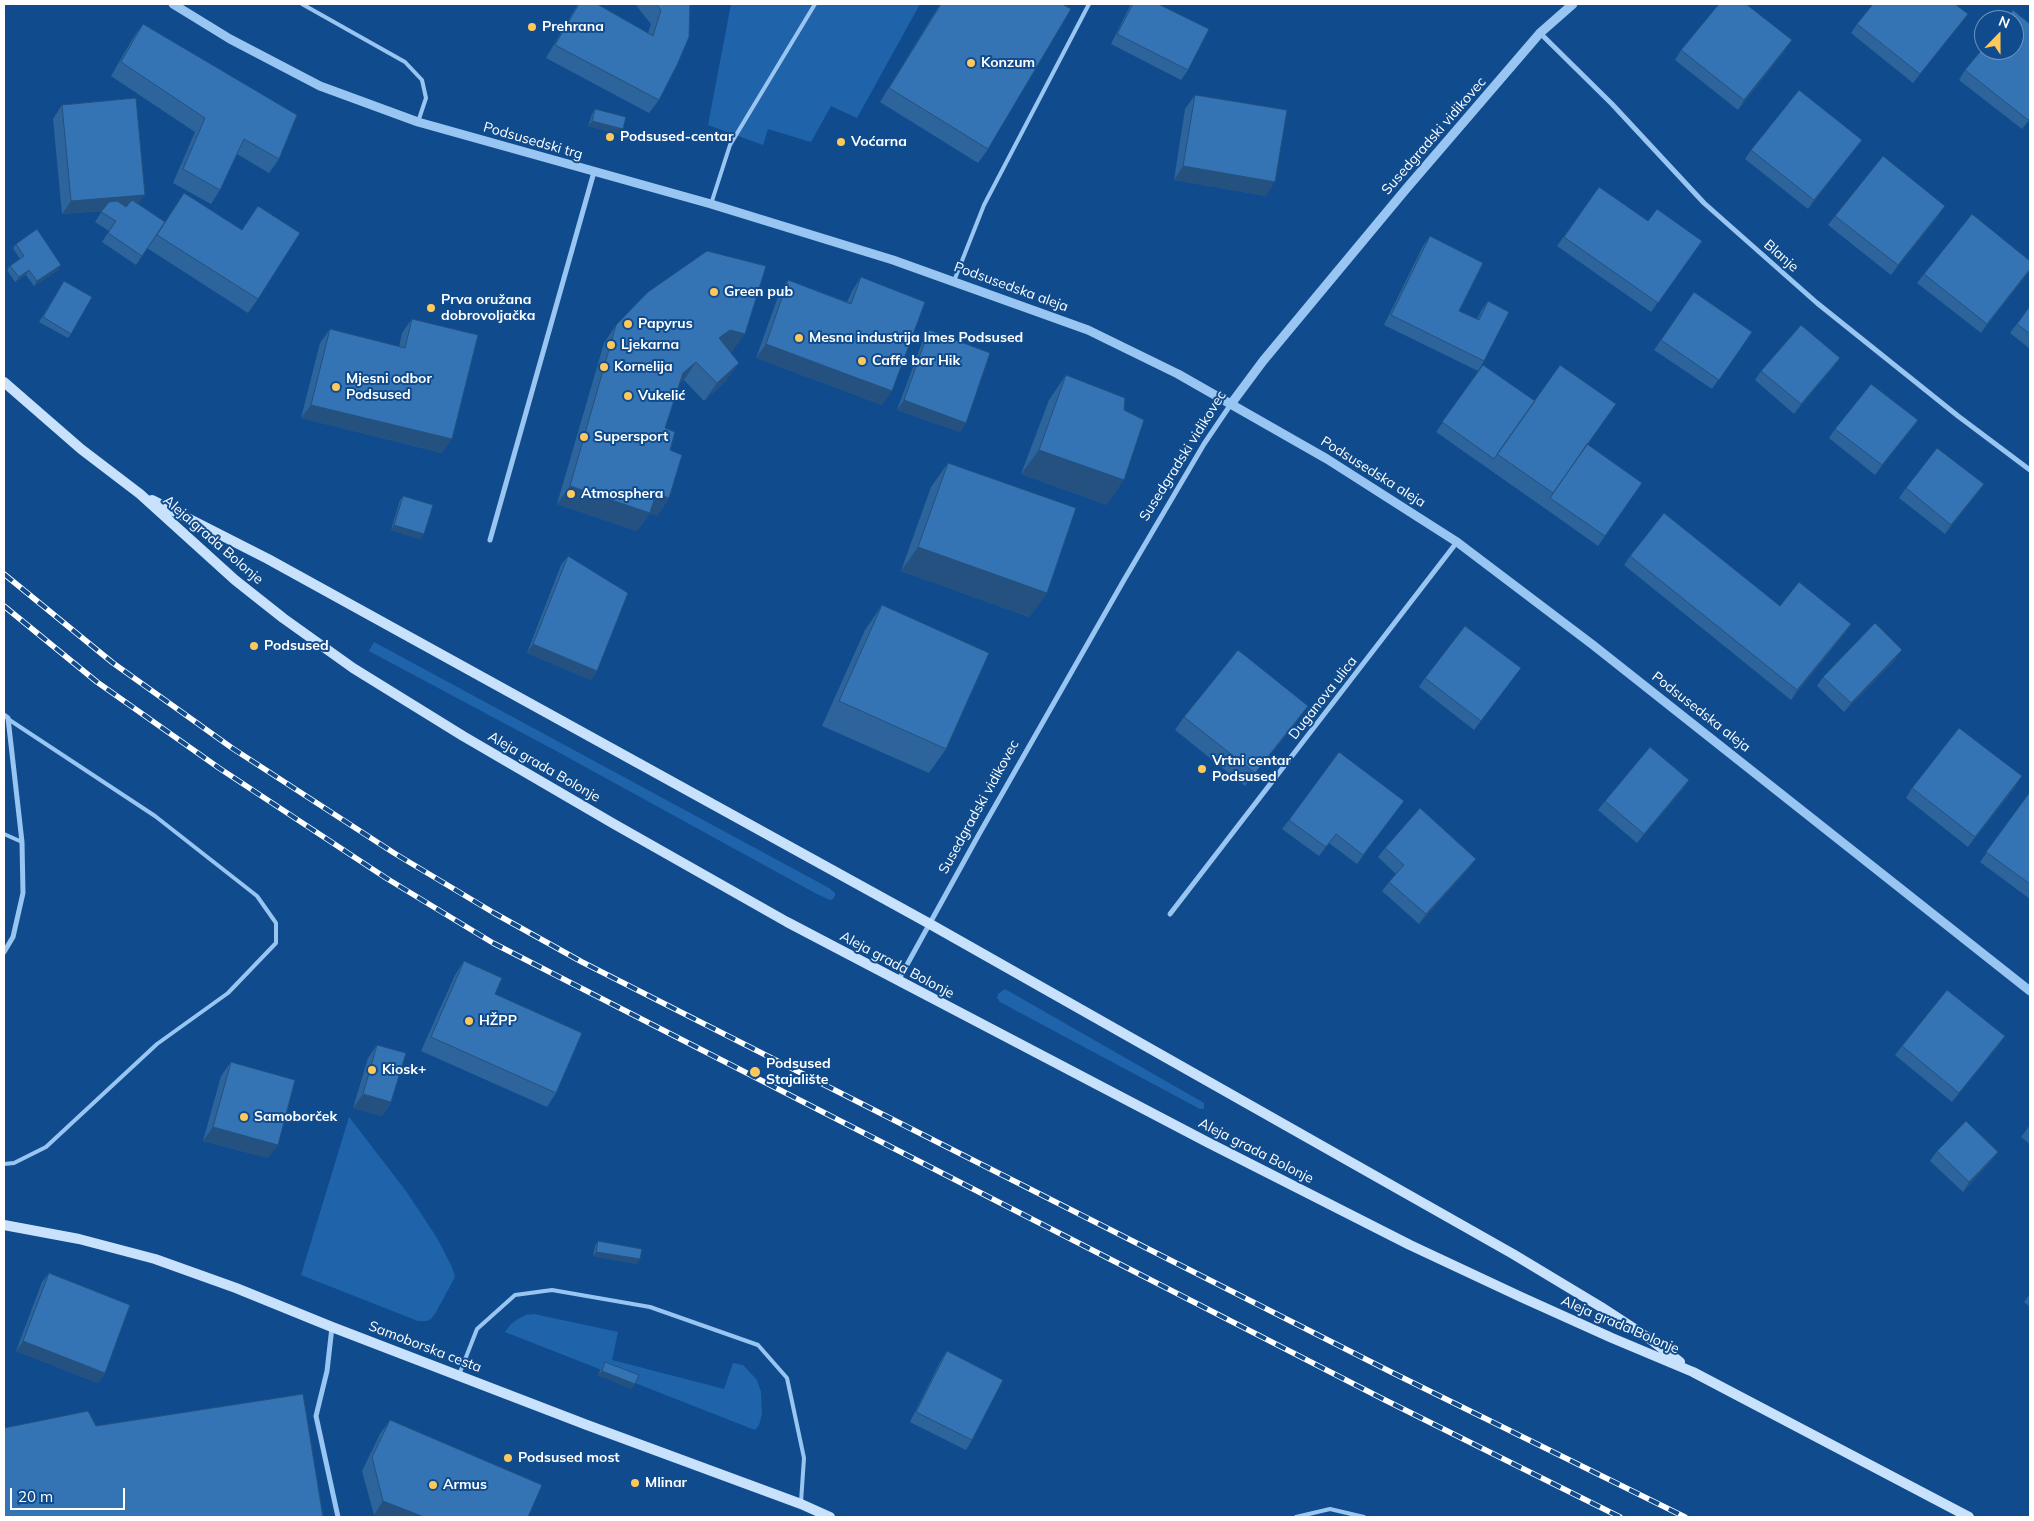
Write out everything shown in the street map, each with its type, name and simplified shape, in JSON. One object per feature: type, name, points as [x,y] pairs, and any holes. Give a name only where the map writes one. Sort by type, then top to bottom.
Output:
[{"type":"main road","name":"Aleja grada Bolonje","points":[[4,382],[81,449],[140,494],[235,580],[283,618],[353,668],[463,736],[614,824],[787,922],[1207,1142],[1410,1245],[1594,1330],[1693,1372],[1969,1517]]},
{"type":"main road","name":"Aleja grada Bolonje","points":[[140,494],[268,559],[930,924],[1513,1254],[1650,1339],[1693,1372]]},
{"type":"main road","name":"Samoborska cesta","points":[[4,1226],[79,1239],[155,1259],[236,1288],[332,1327],[801,1504],[830,1517]]},
{"type":"street","name":"Podsusedski trg","points":[[173,4],[230,39],[320,86],[418,122],[594,172],[490,540]]},
{"type":"street","name":"Susedgradski vidikovec","points":[[898,981],[1124,580],[1204,444],[1231,404],[1263,361],[1406,189],[1540,33],[1573,4]]},
{"type":"street","name":"Blanje","points":[[1540,33],[1612,104],[1704,203],[1817,303],[1958,416],[2030,470]]},
{"type":"street","name":"Podsusedska aleja","points":[[594,172],[710,204],[893,260],[954,281],[1088,330],[1130,349],[1231,404],[1327,459],[1457,542],[1593,645],[2030,991]]},
{"type":"street","name":"Duganova ulica","points":[[1170,914],[1457,542]]},
{"type":"street","points":[[4,952],[13,937],[23,893],[22,842],[6,716]]},
{"type":"street","points":[[332,1327],[327,1371],[316,1416],[338,1517]]},
{"type":"lane","points":[[302,4],[405,62],[411,68],[422,80],[426,98],[418,122]]},
{"type":"lane","points":[[710,204],[730,145],[815,4]]},
{"type":"lane","points":[[954,281],[984,205],[1089,4]]},
{"type":"lane","points":[[4,1164],[14,1163],[46,1147],[157,1044],[228,993],[276,943],[276,924],[256,896],[155,816],[6,716]]},
{"type":"lane","points":[[4,834],[22,842]]},
{"type":"lane","points":[[459,1375],[478,1329],[515,1295],[552,1290],[650,1307],[758,1345],[787,1378],[804,1458],[801,1504]]},
{"type":"lane","points":[[1296,1517],[1330,1509],[1364,1517]]},
{"type":"shaded area","points":[[731,4],[920,4],[857,118],[831,106],[811,142],[768,129],[763,145],[708,125]]},
{"type":"shaded area","points":[[374,642],[829,888],[835,893],[835,896],[830,900],[815,893],[369,651]]},
{"type":"shaded area","points":[[1005,989],[1204,1103],[1204,1109],[1200,1109],[1000,1002],[997,998],[998,994]]},
{"type":"shaded area","points":[[349,1117],[406,1191],[437,1238],[452,1267],[455,1277],[436,1312],[431,1319],[426,1321],[418,1321],[301,1275]]},
{"type":"shaded area","points":[[534,1314],[618,1332],[612,1360],[724,1389],[733,1363],[743,1365],[757,1380],[761,1392],[762,1414],[759,1425],[755,1430],[505,1332],[518,1319]]},
{"type":"building","points":[[579,4],[597,4],[653,36],[661,10],[656,4],[690,4],[689,37],[659,100],[555,45]]},
{"type":"building","name":"Konzum","points":[[941,4],[1062,4],[1071,9],[988,149],[889,88]]},
{"type":"building","points":[[1133,4],[1158,4],[1209,29],[1188,70],[1117,34]]},
{"type":"building","points":[[1719,4],[1746,4],[1792,40],[1744,100],[1681,50]]},
{"type":"building","points":[[1873,4],[1955,4],[1968,14],[1920,74],[1857,24]]},
{"type":"building","points":[[2024,19],[2030,24],[2030,118],[2028,120],[1965,70],[1974,59],[2024,60]]},
{"type":"building","points":[[143,24],[297,115],[279,159],[244,139],[220,190],[183,169],[205,118],[121,62]]},
{"type":"building","points":[[1799,90],[1862,140],[1814,200],[1751,150]]},
{"type":"building","points":[[1195,95],[1287,110],[1275,182],[1183,166]]},
{"type":"building","points":[[136,98],[145,195],[71,201],[62,105]]},
{"type":"building","points":[[595,109],[626,117],[623,129],[592,121]]},
{"type":"building","points":[[1883,156],[1945,206],[1898,265],[1835,216]]},
{"type":"building","points":[[1599,187],[1648,221],[1657,209],[1702,241],[1658,303],[1564,237]]},
{"type":"building","points":[[184,193],[242,230],[258,206],[300,233],[258,299],[157,235]]},
{"type":"building","points":[[132,200],[165,222],[142,256],[108,233],[116,221],[101,212],[109,202],[117,201],[126,207]]},
{"type":"building","points":[[1972,214],[2030,261],[2030,269],[1987,324],[1924,274]]},
{"type":"building","points":[[37,229],[61,265],[37,281],[29,270],[19,277],[10,266],[24,256],[16,244]]},
{"type":"building","points":[[1430,236],[1483,263],[1459,311],[1479,320],[1488,301],[1509,312],[1484,361],[1391,315]]},
{"type":"building","name":"Vukelić","points":[[707,251],[766,266],[745,334],[730,330],[719,338],[739,363],[717,383],[696,362],[683,373],[665,428],[675,432],[670,450],[682,455],[669,498],[656,493],[650,513],[570,486],[616,325],[648,292]]},
{"type":"building","points":[[861,277],[925,302],[892,391],[766,344],[788,280],[851,304]]},
{"type":"building","points":[[64,281],[92,297],[71,334],[43,317]]},
{"type":"building","points":[[1694,292],[1752,332],[1719,380],[1661,340]]},
{"type":"building","points":[[2030,306],[2030,334],[2017,324]]},
{"type":"building","points":[[412,319],[478,335],[452,439],[311,405],[330,329],[405,348]]},
{"type":"building","points":[[1801,325],[1840,358],[1801,404],[1761,371]]},
{"type":"building","points":[[929,330],[990,353],[966,423],[904,400]]},
{"type":"building","points":[[1483,365],[1535,401],[1494,459],[1442,422]]},
{"type":"building","points":[[1560,365],[1616,404],[1553,493],[1497,454]]},
{"type":"building","points":[[1066,375],[1125,398],[1124,410],[1144,420],[1124,480],[1039,450]]},
{"type":"building","points":[[1871,384],[1918,420],[1882,465],[1835,429]]},
{"type":"building","points":[[1587,444],[1642,483],[1605,536],[1550,498]]},
{"type":"building","points":[[1937,448],[1984,484],[1951,525],[1906,488]]},
{"type":"building","points":[[948,463],[1076,508],[1047,593],[918,547]]},
{"type":"building","points":[[403,496],[433,505],[424,534],[394,525]]},
{"type":"building","points":[[1664,513],[1780,606],[1799,582],[1851,624],[1797,690],[1630,556]]},
{"type":"building","points":[[568,556],[628,593],[597,671],[533,644]]},
{"type":"building","points":[[882,605],[989,653],[946,749],[839,701]]},
{"type":"building","points":[[1875,623],[1902,650],[1851,703],[1823,677]]},
{"type":"building","points":[[1465,626],[1521,668],[1481,721],[1425,678]]},
{"type":"building","points":[[1238,650],[1308,706],[1255,773],[1184,717]]},
{"type":"building","points":[[1959,728],[2022,776],[1975,837],[1912,788]]},
{"type":"building","points":[[1650,747],[1689,780],[1644,834],[1605,801]]},
{"type":"building","points":[[1339,752],[1404,801],[1363,855],[1336,834],[1326,847],[1289,820]]},
{"type":"building","points":[[2030,792],[2030,884],[1986,852]]},
{"type":"building","points":[[1420,808],[1476,859],[1426,914],[1389,882],[1404,865],[1385,848]]},
{"type":"building","points":[[464,961],[502,978],[495,994],[582,1033],[556,1093],[431,1037]]},
{"type":"building","points":[[1947,990],[2005,1036],[1959,1093],[1902,1046]]},
{"type":"building","points":[[377,1045],[406,1053],[391,1102],[363,1094]]},
{"type":"building","name":"Samoborček","points":[[231,1062],[295,1080],[278,1145],[213,1127]]},
{"type":"building","points":[[1966,1121],[1998,1152],[1969,1182],[1937,1151]]},
{"type":"building","points":[[598,1241],[642,1249],[640,1259],[596,1252]]},
{"type":"building","points":[[49,1273],[130,1305],[105,1373],[23,1341]]},
{"type":"building","points":[[947,1351],[1003,1380],[972,1440],[916,1412]]},
{"type":"building","points":[[605,1362],[639,1375],[635,1384],[602,1371]]},
{"type":"building","points":[[303,1394],[323,1517],[4,1517],[4,1428],[88,1411],[96,1426]]},
{"type":"building","name":"Armus","points":[[390,1420],[542,1485],[528,1517],[424,1517],[383,1501],[372,1457]]},
{"type":"railway","points":[[4,574],[113,663],[232,748],[394,853],[494,913],[582,962],[1391,1372],[1685,1517]]},
{"type":"railway","points":[[4,606],[97,682],[219,768],[386,878],[493,943],[1383,1399],[1620,1517]]},
{"type":"place","name":"Prehrana","points":[[532,27]]},
{"type":"place","name":"Konzum","points":[[971,63]]},
{"type":"place","name":"Podsused-centar","points":[[610,137]]},
{"type":"place","name":"Voćarna","points":[[841,142]]},
{"type":"place","name":"Green pub","points":[[714,292]]},
{"type":"place","name":"Prva oružana dobrovoljačka","points":[[431,308]]},
{"type":"place","name":"Papyrus","points":[[628,324]]},
{"type":"place","name":"Mesna industrija Imes Podsused","points":[[799,338]]},
{"type":"place","name":"Ljekarna","points":[[611,345]]},
{"type":"place","name":"Caffe bar Hik","points":[[862,361]]},
{"type":"place","name":"Kornelija","points":[[604,367]]},
{"type":"place","name":"Mjesni odbor Podsused","points":[[336,387]]},
{"type":"place","name":"Vukelić","points":[[628,396]]},
{"type":"place","name":"Supersport","points":[[584,437]]},
{"type":"place","name":"Atmosphera","points":[[571,494]]},
{"type":"place","name":"Podsused","points":[[254,646]]},
{"type":"place","name":"Vrtni centar Podsused","points":[[1202,769]]},
{"type":"place","name":"HŽPP","points":[[469,1021]]},
{"type":"place","name":"Kiosk+","points":[[372,1070]]},
{"type":"place","name":"Podsused Stajalište","points":[[755,1072]]},
{"type":"place","name":"Samoborček","points":[[244,1117]]},
{"type":"place","name":"Podsused most","points":[[508,1458]]},
{"type":"place","name":"Mlinar","points":[[635,1483]]},
{"type":"place","name":"Armus","points":[[433,1485]]}]
